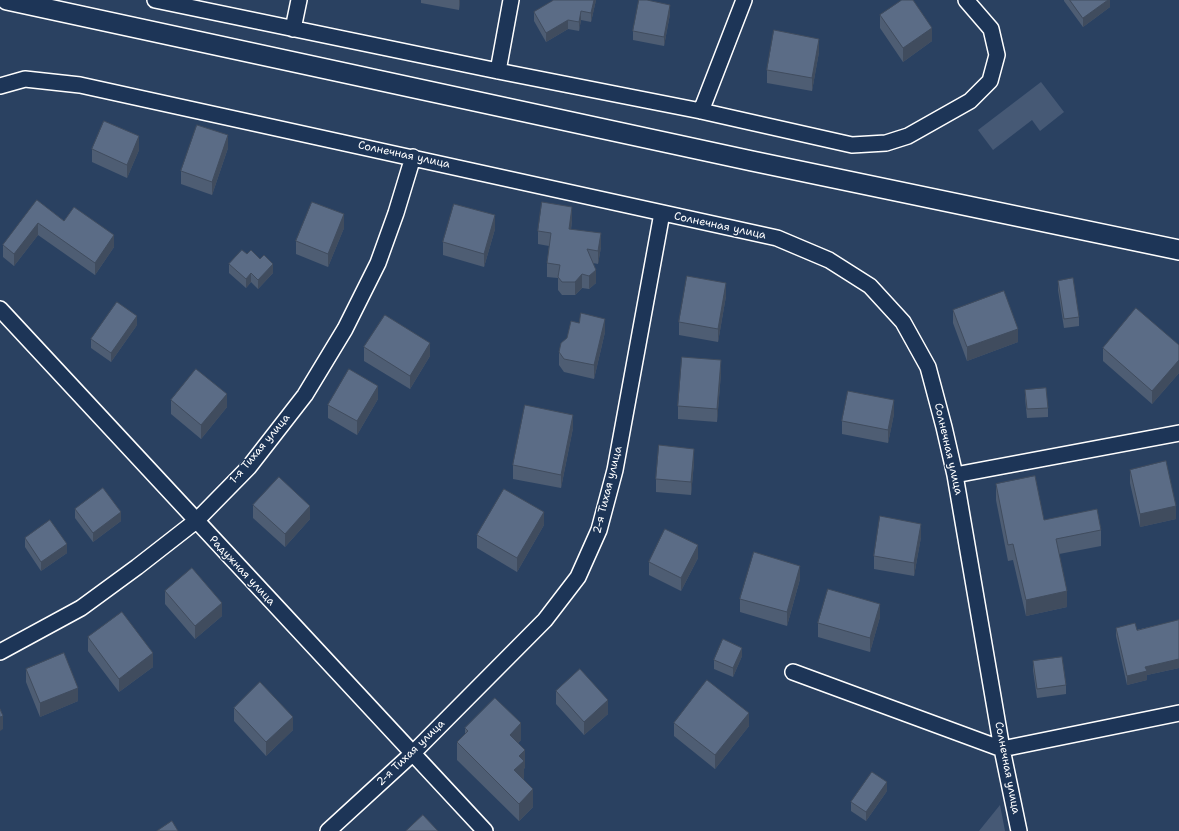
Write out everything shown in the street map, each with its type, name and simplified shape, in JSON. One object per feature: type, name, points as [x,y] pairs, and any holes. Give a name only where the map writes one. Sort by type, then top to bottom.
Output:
[{"type":"street","points":[[7,0],[744,160],[1179,250]]},
{"type":"street","points":[[155,0],[498,71],[701,111],[852,145],[886,143],[908,136],[970,101],[990,81],[997,55],[991,28],[966,0]]},
{"type":"street","points":[[293,29],[299,0]]},
{"type":"street","points":[[498,71],[511,0]]},
{"type":"street","points":[[701,111],[744,0]]},
{"type":"street","name":"Солнечная улица","points":[[0,86],[25,79],[80,85],[777,238],[829,260],[870,286],[902,322],[928,367],[955,475],[1002,749],[1018,831]]},
{"type":"street","name":"1-я Тихая улица","points":[[0,652],[81,608],[137,568],[196,521],[248,467],[305,395],[345,329],[378,263],[396,213],[413,157]]},
{"type":"street","name":"2-я Тихая улица","points":[[328,831],[412,754],[545,620],[578,577],[600,530],[615,470],[662,213]]},
{"type":"street","name":"Радужная улица","points":[[0,309],[485,831]]},
{"type":"street","points":[[955,475],[1179,433]]},
{"type":"street","points":[[793,672],[1002,749],[1179,713]]},
{"type":"shaded area","points":[[1041,82],[1064,112],[1040,131],[1032,120],[993,150],[978,130]]},
{"type":"shaded area","points":[[1000,805],[1005,831],[979,831]]},
{"type":"building","points":[[554,0],[594,0],[591,13],[581,11],[579,22],[568,20],[546,33],[534,12]]},
{"type":"building","points":[[639,0],[647,0],[670,5],[664,37],[633,31]]},
{"type":"building","points":[[902,0],[913,0],[932,28],[903,48],[880,15]]},
{"type":"building","points":[[1070,0],[1108,0],[1083,18]]},
{"type":"building","points":[[774,30],[819,39],[812,78],[767,70]]},
{"type":"building","points":[[104,121],[139,136],[127,165],[92,149]]},
{"type":"building","points":[[197,125],[228,135],[212,182],[181,171]]},
{"type":"building","points":[[37,200],[64,221],[74,207],[114,235],[95,263],[38,223],[14,254],[3,245]]},
{"type":"building","points":[[312,202],[344,214],[328,254],[296,241]]},
{"type":"building","points":[[542,202],[572,207],[569,229],[601,233],[598,251],[587,249],[596,270],[589,276],[582,274],[575,282],[562,282],[558,277],[560,265],[547,263],[551,233],[538,231]]},
{"type":"building","points":[[454,204],[495,215],[484,254],[443,242]]},
{"type":"building","points":[[242,250],[247,254],[251,250],[260,259],[264,255],[273,264],[258,280],[251,273],[246,279],[229,264]]},
{"type":"building","points":[[687,276],[726,283],[718,329],[679,322]]},
{"type":"building","points":[[1073,278],[1079,317],[1064,319],[1058,281]]},
{"type":"building","points":[[1004,291],[1018,329],[967,347],[953,310]]},
{"type":"building","points":[[117,302],[137,316],[111,353],[91,339]]},
{"type":"building","points":[[1136,308],[1179,345],[1179,360],[1152,391],[1103,348]]},
{"type":"building","points":[[581,313],[605,319],[594,365],[564,359],[559,352],[561,343],[567,338],[571,321],[579,323]]},
{"type":"building","points":[[385,315],[430,343],[410,376],[364,347]]},
{"type":"building","points":[[682,357],[721,360],[717,409],[678,406]]},
{"type":"building","points":[[196,369],[227,394],[201,425],[171,400]]},
{"type":"building","points":[[349,369],[378,386],[357,421],[328,405]]},
{"type":"building","points":[[1046,388],[1048,408],[1027,409],[1025,390]]},
{"type":"building","points":[[848,391],[894,400],[888,430],[842,421]]},
{"type":"building","points":[[525,405],[573,415],[561,475],[513,465]]},
{"type":"building","points":[[659,445],[694,449],[691,482],[656,479]]},
{"type":"building","points":[[1166,461],[1176,506],[1140,514],[1130,470]]},
{"type":"building","points":[[1035,476],[1044,520],[1097,509],[1101,530],[1056,539],[1067,591],[1026,600],[1013,544],[1008,545],[996,484]]},
{"type":"building","points":[[279,477],[310,506],[285,534],[253,505]]},
{"type":"building","points":[[103,488],[121,512],[93,533],[75,509]]},
{"type":"building","points":[[504,489],[544,512],[517,558],[477,535]]},
{"type":"building","points":[[880,516],[921,524],[914,563],[874,556]]},
{"type":"building","points":[[50,520],[67,544],[41,562],[25,538]]},
{"type":"building","points":[[665,529],[698,545],[681,578],[649,562]]},
{"type":"building","points":[[754,552],[800,566],[787,612],[740,599]]},
{"type":"building","points":[[192,568],[222,603],[195,626],[165,591]]},
{"type":"building","points":[[828,589],[880,604],[870,638],[818,623]]},
{"type":"building","points":[[122,612],[153,653],[119,679],[88,637]]},
{"type":"building","points":[[1179,620],[1179,659],[1145,667],[1147,671],[1127,676],[1116,628],[1135,623],[1137,630]]},
{"type":"building","points":[[723,639],[742,648],[733,668],[714,660]]},
{"type":"building","points":[[64,653],[78,688],[40,703],[26,669]]},
{"type":"building","points":[[1062,657],[1066,685],[1037,689],[1033,661]]},
{"type":"building","points":[[580,669],[608,700],[584,722],[556,691]]},
{"type":"building","points":[[707,680],[749,713],[715,755],[674,723]]},
{"type":"building","points":[[260,682],[293,717],[266,742],[234,708]]},
{"type":"building","points":[[495,698],[521,723],[510,735],[525,750],[519,756],[524,761],[514,770],[533,789],[519,804],[457,742],[468,731],[465,728]]},
{"type":"building","points":[[0,709],[3,716],[0,717]]},
{"type":"building","points":[[872,772],[887,782],[866,812],[851,802]]},
{"type":"building","points":[[423,815],[438,831],[406,831]]},
{"type":"building","points":[[172,821],[178,831],[157,831]]}]
